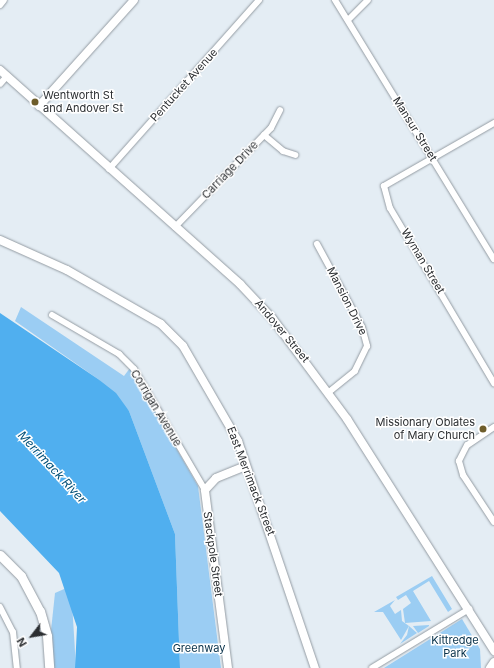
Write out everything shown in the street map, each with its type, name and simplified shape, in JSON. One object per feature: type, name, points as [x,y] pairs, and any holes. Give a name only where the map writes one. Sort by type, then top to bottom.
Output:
[{"type":"main road","points":[[0,555],[24,582],[40,611],[47,636],[50,668]]},
{"type":"street","points":[[0,4],[4,0]]},
{"type":"street","points":[[39,106],[134,0]]},
{"type":"street","name":"Pentucket Avenue","points":[[109,169],[259,0]]},
{"type":"street","name":"Mansur Street","points":[[335,0],[494,259]]},
{"type":"street","points":[[348,20],[368,0]]},
{"type":"street","name":"Andover Street","points":[[0,70],[262,306],[329,392],[469,609],[494,651]]},
{"type":"street","points":[[0,84],[7,76]]},
{"type":"street","name":"Carriage Drive","points":[[175,227],[264,135],[280,110]]},
{"type":"street","points":[[434,159],[494,123]]},
{"type":"street","points":[[264,135],[283,152],[296,155]]},
{"type":"street","name":"Wyman Street","points":[[434,159],[384,186],[390,208],[494,383]]},
{"type":"street","name":"East Merrimack Street","points":[[0,240],[67,270],[161,324],[183,346],[204,378],[232,428],[315,668]]},
{"type":"street","name":"Mansion Drive","points":[[317,244],[362,327],[366,346],[355,371],[329,392]]},
{"type":"street","name":"Corrigan Avenue","points":[[52,315],[119,354],[134,369],[205,490]]},
{"type":"street","points":[[494,427],[467,444],[459,461],[463,475],[494,522]]},
{"type":"street","points":[[205,490],[216,478],[246,466]]},
{"type":"street","name":"Stackpole Street","points":[[205,490],[228,668]]},
{"type":"street","points":[[0,607],[13,632],[17,668]]},
{"type":"street","points":[[372,668],[469,609]]},
{"type":"street","points":[[490,668],[494,662]]},
{"type":"green space","name":"Greenway","points":[[21,307],[124,376],[130,368],[198,486],[221,668],[180,668],[175,534],[129,411],[98,379],[15,321]]},
{"type":"green space","points":[[432,576],[452,609],[448,612],[429,581],[413,591],[431,621],[405,623],[403,609],[411,603],[406,595],[398,600],[396,597]]},
{"type":"green space","points":[[71,586],[76,668],[47,668],[55,593]]},
{"type":"green space","points":[[395,600],[390,606],[395,614],[401,610],[402,621],[409,626],[401,640],[383,612],[374,612]]},
{"type":"green space","name":"Kittredge Park","points":[[462,619],[480,649],[481,668],[384,668]]},
{"type":"green space","points":[[429,625],[418,633],[413,626]]},
{"type":"green space","points":[[409,626],[417,633],[400,644],[407,635]]},
{"type":"water","name":"Merrimack River","points":[[0,313],[98,379],[116,393],[129,411],[175,534],[180,668],[75,668],[77,627],[59,573],[0,511]]},
{"type":"place","name":"Wentworth St and Andover St","points":[[35,102]]},
{"type":"place","name":"Missionary Oblates of Mary Church","points":[[483,429]]}]
